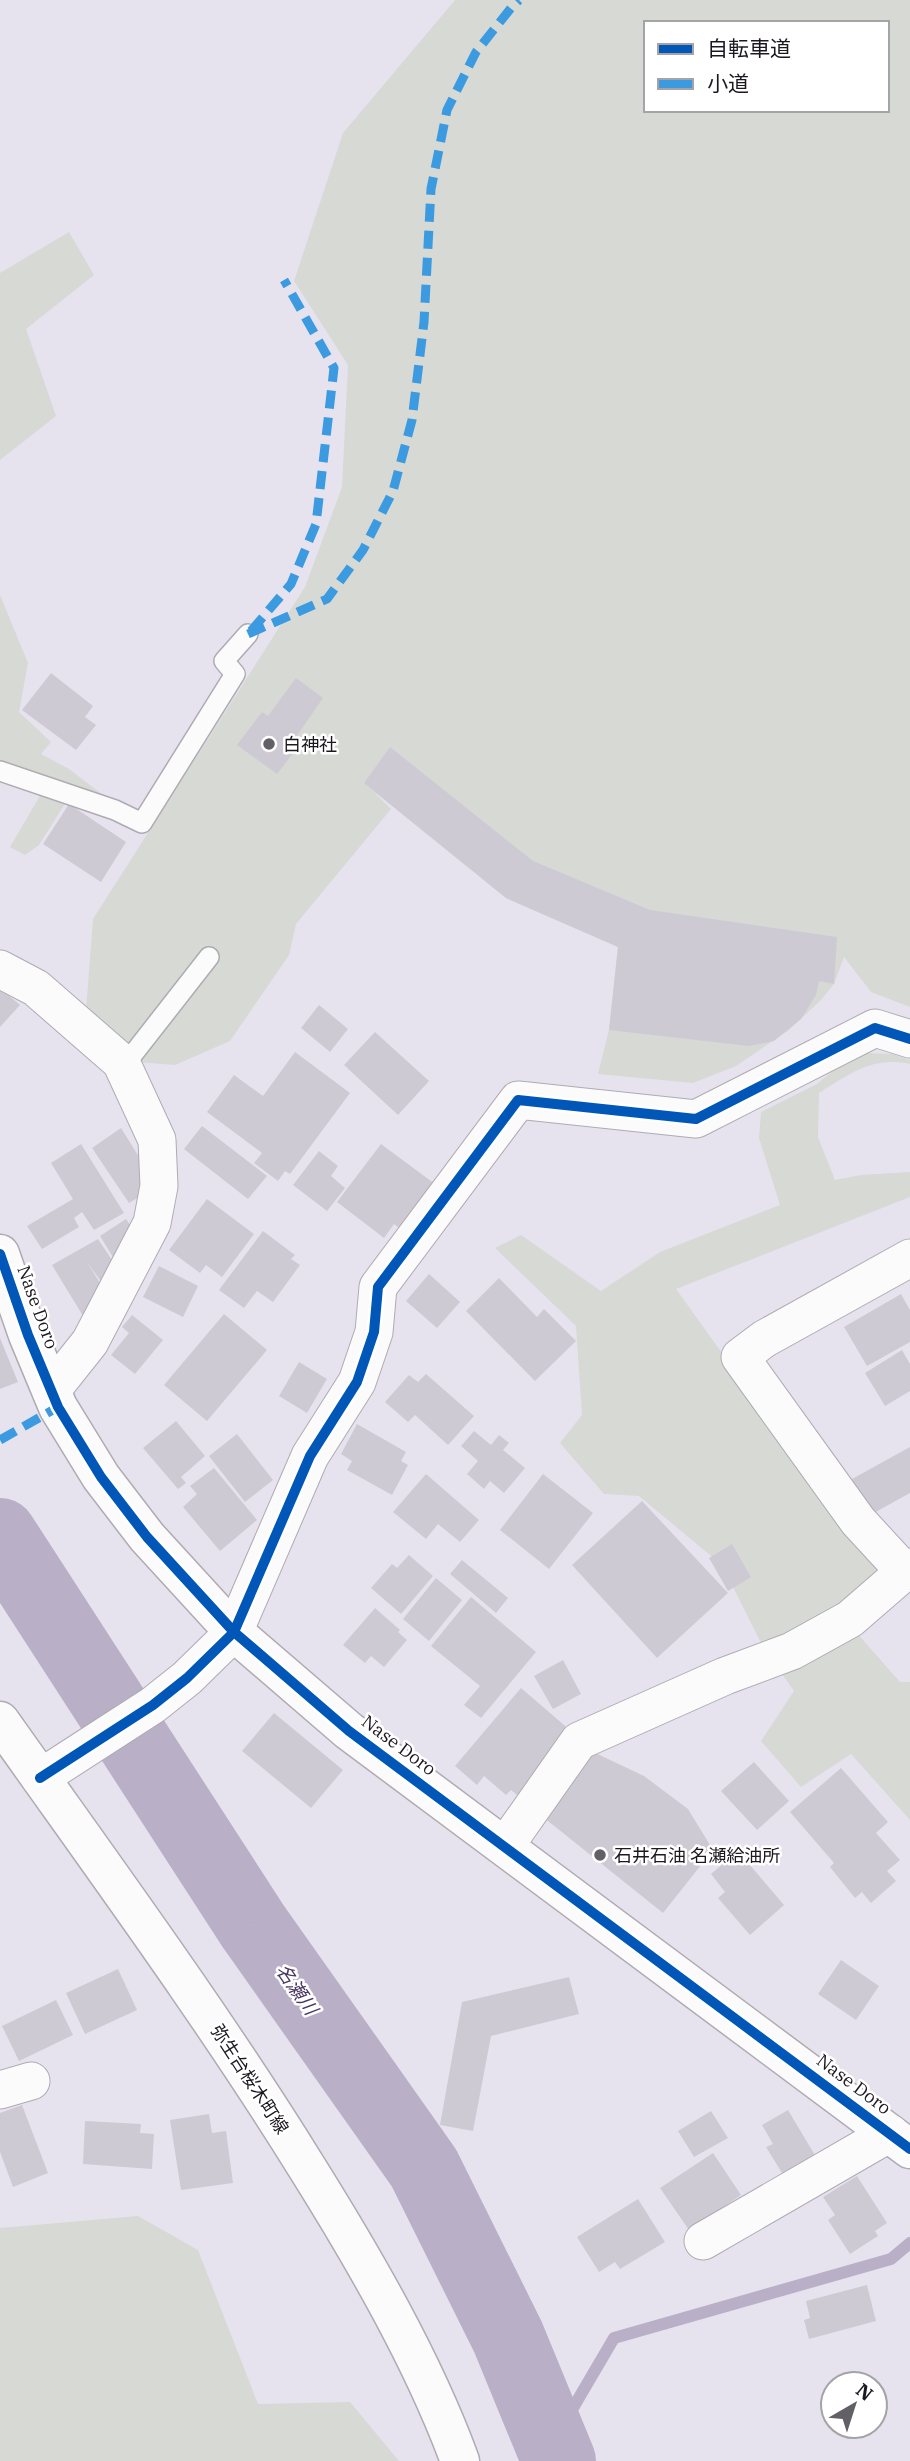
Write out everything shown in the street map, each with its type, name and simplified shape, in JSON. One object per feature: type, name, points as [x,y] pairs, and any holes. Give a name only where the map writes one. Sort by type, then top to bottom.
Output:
[{"type":"street","points":[[0,969],[36,988],[121,1062],[157,1140],[159,1186],[152,1223],[90,1342],[51,1391]]},
{"type":"street","points":[[40,1778],[153,1705],[187,1678],[234,1632],[310,1457],[358,1382],[374,1332],[378,1287],[517,1100],[696,1119],[875,1028],[910,1039]]},
{"type":"street","name":"Nase Doro","points":[[0,1254],[28,1335],[51,1391],[72,1430],[147,1537],[234,1632],[349,1731],[900,2141]]},
{"type":"street","points":[[505,1846],[579,1741],[725,1676],[792,1651],[850,1619],[908,1570],[858,1521],[740,1357],[764,1339],[910,1258]]},
{"type":"street","name":"弥生台桜木町線","points":[[0,1721],[245,2068],[357,2247],[419,2369],[460,2461]]},
{"type":"street","points":[[703,2241],[900,2141]]},
{"type":"lane","points":[[0,771],[115,810],[142,823],[235,674],[224,660],[248,634]]},
{"type":"lane","points":[[123,1067],[209,957]]},
{"type":"shaded area","points":[[455,0],[910,0],[910,1007],[871,992],[844,957],[834,984],[821,1000],[789,1030],[736,1066],[693,1083],[598,1074],[609,1030],[618,947],[506,898],[372,790],[391,809],[296,924],[289,955],[230,1041],[175,1065],[137,1062],[86,1011],[93,919],[305,587],[342,487],[348,365],[294,281],[343,133]]},
{"type":"shaded area","points":[[69,232],[94,275],[26,329],[56,416],[0,460],[0,273]]},
{"type":"shaded area","points":[[0,595],[28,663],[19,712],[51,742],[41,754],[69,769],[103,795],[88,800],[71,794],[39,845],[25,855],[10,847],[41,794],[0,780]]},
{"type":"shaded area","points":[[867,1053],[892,1054],[910,1060],[910,1064],[884,1062],[862,1068],[819,1093],[818,1137],[835,1180],[861,1175],[910,1172],[910,1197],[676,1289],[835,1510],[885,1570],[855,1631],[900,1682],[910,1682],[910,1820],[851,1754],[801,1787],[761,1741],[794,1691],[762,1645],[722,1565],[639,1496],[604,1494],[560,1443],[582,1415],[576,1326],[495,1248],[521,1235],[601,1291],[660,1252],[780,1205],[759,1138],[761,1112],[817,1084],[841,1064]]},
{"type":"shaded area","points":[[138,2216],[198,2250],[258,2404],[350,2402],[399,2461],[0,2461],[0,2228]]},
{"type":"building","points":[[51,673],[93,706],[85,717],[96,725],[76,750],[22,710]]},
{"type":"building","points":[[296,678],[323,698],[296,737],[302,742],[277,774],[237,745],[262,712],[268,716]]},
{"type":"building","points":[[390,747],[533,861],[650,910],[837,937],[834,984],[819,981],[816,995],[801,1019],[774,1041],[749,1046],[609,1030],[618,947],[506,898],[364,783]]},
{"type":"building","points":[[69,804],[126,842],[101,882],[43,844]]},
{"type":"building","points":[[0,988],[20,1005],[0,1027]]},
{"type":"building","points":[[319,1005],[348,1029],[330,1052],[301,1028]]},
{"type":"building","points":[[375,1032],[429,1081],[398,1115],[344,1065]]},
{"type":"building","points":[[295,1052],[350,1093],[290,1174],[285,1171],[278,1181],[254,1163],[262,1153],[207,1112],[234,1075],[263,1096]]},
{"type":"building","points":[[202,1126],[267,1176],[248,1199],[184,1149]]},
{"type":"building","points":[[121,1128],[146,1168],[139,1197],[129,1203],[92,1148]]},
{"type":"building","points":[[81,1144],[124,1213],[94,1230],[82,1212],[74,1218],[79,1227],[42,1249],[27,1226],[73,1199],[51,1163]]},
{"type":"building","points":[[381,1144],[439,1187],[405,1232],[394,1224],[384,1238],[337,1202]]},
{"type":"building","points":[[319,1151],[338,1166],[331,1176],[345,1188],[327,1211],[293,1185]]},
{"type":"building","points":[[207,1199],[254,1234],[222,1277],[206,1265],[200,1273],[169,1250]]},
{"type":"building","points":[[126,1219],[139,1238],[119,1267],[100,1236]]},
{"type":"building","points":[[263,1231],[295,1255],[291,1259],[300,1265],[273,1302],[257,1291],[244,1308],[219,1290]]},
{"type":"building","points":[[98,1239],[122,1275],[105,1287],[87,1262],[110,1299],[83,1316],[52,1265]]},
{"type":"building","points":[[159,1266],[198,1286],[183,1317],[143,1297]]},
{"type":"building","points":[[429,1274],[460,1302],[437,1328],[406,1301]]},
{"type":"building","points":[[499,1278],[537,1317],[544,1309],[576,1341],[535,1381],[466,1311]]},
{"type":"building","points":[[901,1294],[910,1310],[910,1342],[867,1366],[844,1327]]},
{"type":"building","points":[[224,1314],[267,1350],[207,1421],[164,1385]]},
{"type":"building","points":[[132,1315],[163,1340],[135,1374],[111,1355],[129,1333],[122,1327]]},
{"type":"building","points":[[0,1338],[18,1382],[0,1389]]},
{"type":"building","points":[[902,1350],[910,1364],[910,1391],[885,1406],[865,1373]]},
{"type":"building","points":[[299,1362],[327,1379],[307,1413],[279,1396]]},
{"type":"building","points":[[426,1374],[474,1416],[448,1445],[415,1415],[408,1422],[385,1402],[409,1375],[418,1382]]},
{"type":"building","points":[[176,1421],[205,1456],[181,1477],[186,1483],[178,1489],[143,1448]]},
{"type":"building","points":[[357,1424],[406,1452],[401,1461],[408,1465],[392,1495],[347,1470],[352,1461],[341,1454]]},
{"type":"building","points":[[474,1431],[491,1445],[499,1435],[509,1443],[503,1450],[525,1468],[504,1493],[490,1481],[484,1489],[467,1474],[478,1461],[461,1446]]},
{"type":"building","points":[[237,1434],[273,1480],[245,1502],[209,1456]]},
{"type":"building","points":[[910,1447],[910,1493],[872,1514],[852,1479]]},
{"type":"building","points":[[214,1468],[257,1520],[220,1551],[183,1507],[197,1494],[190,1486]]},
{"type":"building","points":[[426,1474],[479,1520],[460,1542],[438,1524],[426,1539],[393,1512]]},
{"type":"building","points":[[543,1474],[593,1513],[549,1569],[500,1530]]},
{"type":"building","points":[[642,1501],[728,1593],[657,1658],[572,1565]]},
{"type":"building","points":[[732,1544],[751,1577],[728,1591],[709,1558]]},
{"type":"building","points":[[409,1555],[433,1576],[401,1614],[371,1588],[392,1564],[397,1568]]},
{"type":"building","points":[[462,1560],[508,1598],[496,1613],[450,1574]]},
{"type":"building","points":[[436,1578],[462,1600],[429,1641],[403,1619]]},
{"type":"building","points":[[471,1597],[536,1652],[481,1718],[464,1705],[480,1686],[431,1646]]},
{"type":"building","points":[[375,1608],[400,1630],[398,1632],[407,1640],[384,1667],[371,1656],[365,1663],[343,1645]]},
{"type":"building","points":[[563,1660],[581,1694],[553,1709],[534,1676]]},
{"type":"building","points":[[521,1688],[571,1731],[517,1795],[511,1790],[506,1795],[484,1776],[477,1785],[455,1766]]},
{"type":"building","points":[[274,1713],[343,1770],[311,1808],[242,1751]]},
{"type":"building","points":[[589,1750],[644,1776],[688,1809],[713,1850],[663,1913],[538,1813]]},
{"type":"building","points":[[754,1762],[789,1801],[757,1830],[721,1791]]},
{"type":"building","points":[[841,1768],[888,1822],[876,1833],[900,1860],[887,1871],[896,1881],[871,1903],[862,1892],[855,1898],[830,1867],[834,1863],[790,1812]]},
{"type":"building","points":[[738,1851],[784,1905],[750,1935],[718,1898],[725,1892],[711,1874]]},
{"type":"building","points":[[841,1960],[879,1986],[856,2020],[818,1994]]},
{"type":"building","points":[[118,1969],[137,2010],[85,2034],[66,1993]]},
{"type":"building","points":[[569,1977],[579,2014],[491,2036],[473,2131],[440,2125],[462,2002]]},
{"type":"building","points":[[56,2000],[73,2035],[19,2061],[2,2026]]},
{"type":"building","points":[[22,2105],[48,2173],[13,2187],[0,2152],[0,2113]]},
{"type":"building","points":[[788,2110],[819,2162],[787,2181],[766,2147],[773,2144],[762,2125]]},
{"type":"building","points":[[711,2111],[728,2138],[694,2157],[678,2131]]},
{"type":"building","points":[[209,2114],[212,2133],[226,2131],[233,2183],[181,2190],[170,2120]]},
{"type":"building","points":[[85,2121],[141,2124],[140,2133],[154,2134],[152,2169],[83,2164]]},
{"type":"building","points":[[713,2153],[741,2195],[689,2230],[660,2188]]},
{"type":"building","points":[[857,2176],[887,2223],[875,2231],[878,2236],[850,2254],[828,2220],[835,2215],[823,2197]]},
{"type":"building","points":[[638,2199],[665,2242],[620,2269],[615,2262],[599,2272],[577,2237]]},
{"type":"building","points":[[867,2285],[876,2321],[809,2339],[804,2320],[810,2318],[806,2301]]},
{"type":"waterway","name":"名瀬川","points":[[0,1535],[253,1926],[424,2168],[508,2337],[559,2461]]},
{"type":"waterway","points":[[553,2442],[614,2338],[891,2259],[910,2243]]},
{"type":"marked path","points":[[248,634],[327,599],[363,550],[393,491],[412,420],[424,322],[431,189],[447,110],[476,52],[519,0]]},
{"type":"marked path","points":[[251,631],[291,584],[316,524],[334,368],[284,280]]},
{"type":"marked path","points":[[0,1440],[58,1407]]},
{"type":"cycle path","points":[[40,1778],[153,1705],[187,1678],[234,1632],[310,1456],[357,1382],[374,1332],[378,1287],[518,1100],[696,1119],[875,1028],[910,1039]]},
{"type":"cycle path","points":[[0,1254],[28,1335],[58,1407],[101,1477],[147,1537],[234,1632],[349,1731],[910,2149]]},
{"type":"place","name":"白神社","points":[[269,744]]},
{"type":"place","name":"石井石油 名瀬給油所","points":[[600,1855]]}]
